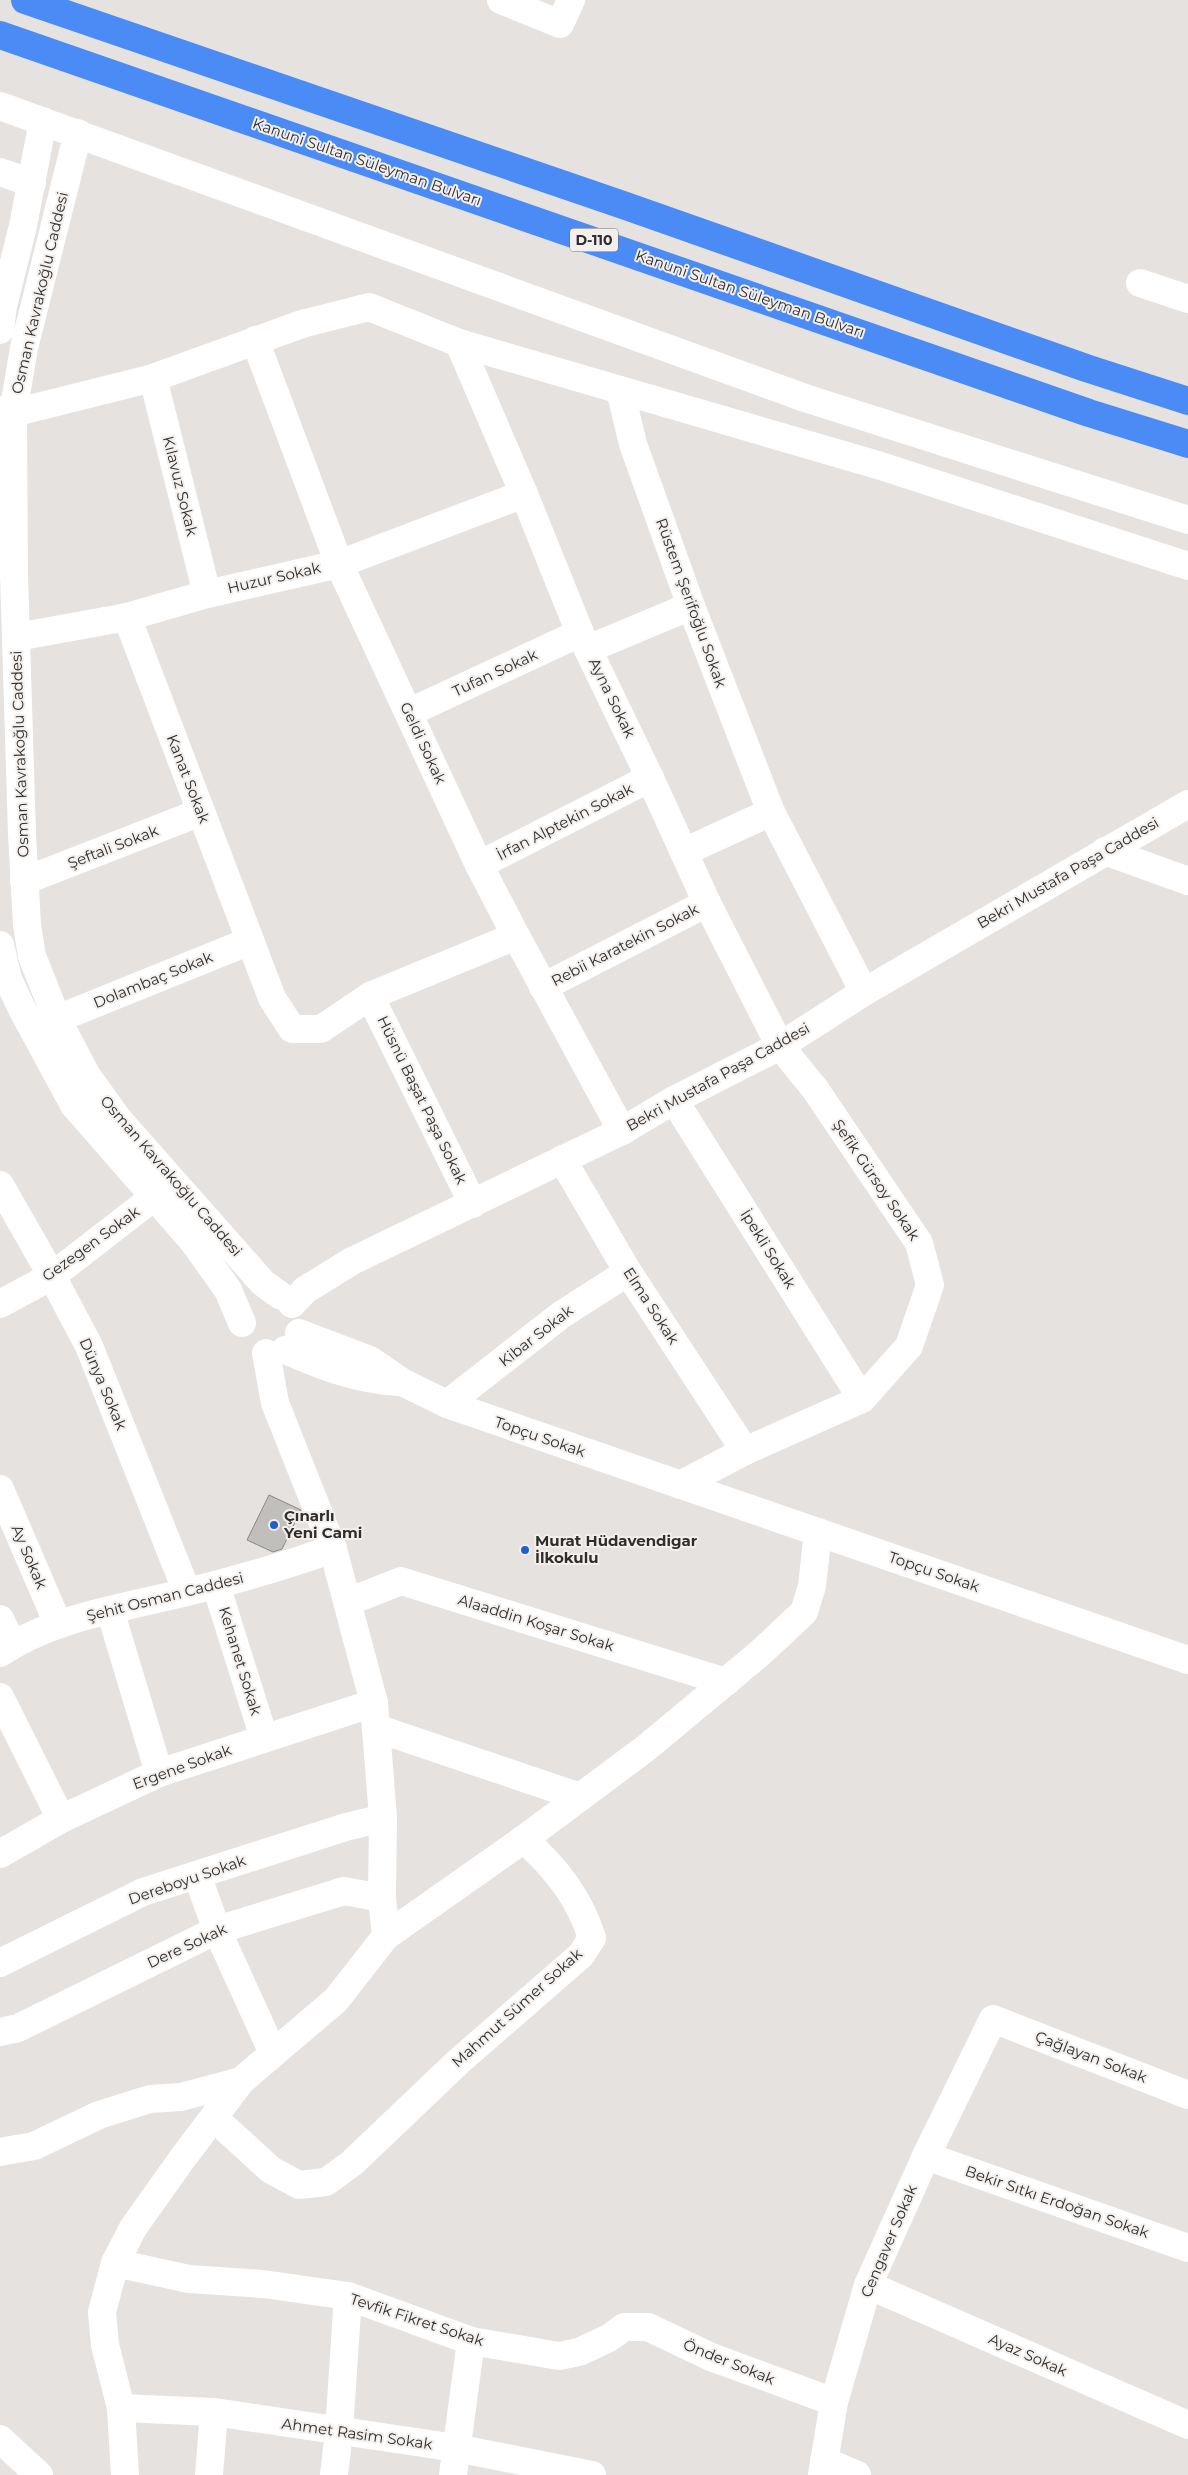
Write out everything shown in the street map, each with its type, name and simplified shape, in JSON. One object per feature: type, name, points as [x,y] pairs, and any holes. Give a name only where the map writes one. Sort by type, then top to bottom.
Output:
[{"type":"highway","points":[[25,0],[622,205],[1086,368],[1188,401]]},
{"type":"highway","name":"Kanuni Sultan Süleyman Bulvarı","points":[[0,35],[1089,413],[1188,444]]},
{"type":"street","points":[[501,0],[560,24],[571,0]]},
{"type":"street","points":[[0,106],[805,398],[1188,520]]},
{"type":"street","name":"Osman Kavrakoğlu Caddesi","points":[[0,330],[3,306],[32,183],[43,121]]},
{"type":"street","name":"Osman Kavrakoğlu Caddesi","points":[[78,134],[6,412],[17,637],[24,881],[32,956],[57,1019],[87,1076],[118,1118],[263,1283],[287,1300]]},
{"type":"street","points":[[0,172],[32,183]]},
{"type":"street","points":[[1140,283],[1188,299]]},
{"type":"street","points":[[6,412],[153,378],[302,324],[369,307],[458,343],[881,466],[1188,566]]},
{"type":"street","name":"Geldi Sokak","points":[[255,340],[339,564],[410,712],[480,865],[543,987],[622,1131]]},
{"type":"street","name":"Ayna Sokak","points":[[458,343],[524,494],[584,641],[650,778],[707,903],[780,1046]]},
{"type":"street","name":"Kılavuz Sokak","points":[[153,378],[207,594]]},
{"type":"street","name":"Rüstem Şerifoğlu Sokak","points":[[620,390],[633,444],[691,606],[771,812],[864,992]]},
{"type":"street","name":"Huzur Sokak","points":[[17,637],[127,617],[207,594],[339,564],[524,494]]},
{"type":"street","name":"Tufan Sokak","points":[[410,712],[584,641],[691,606]]},
{"type":"street","name":"Kanat Sokak","points":[[127,617],[272,998],[292,1029],[321,1029],[370,996]]},
{"type":"street","name":"İrfan Alptekin Sokak","points":[[480,865],[650,778]]},
{"type":"street","name":"Bekri Mustafa Paşa Caddesi","points":[[287,1300],[352,1261],[622,1131],[674,1100],[780,1046],[864,992],[1188,804]]},
{"type":"street","name":"Şeftali Sokak","points":[[24,881],[201,812]]},
{"type":"street","points":[[684,852],[771,812]]},
{"type":"street","points":[[1105,851],[1188,881]]},
{"type":"street","name":"Rebii Karatekin Sokak","points":[[543,987],[707,903]]},
{"type":"street","points":[[370,996],[516,936]]},
{"type":"street","name":"Dolambaç Sokak","points":[[57,1019],[250,941]]},
{"type":"street","name":"Osman Kavrakoğlu Caddesi","points":[[0,945],[8,979],[22,1009],[74,1105],[193,1242],[228,1290],[242,1323],[244,1335],[250,1344],[283,1345]]},
{"type":"street","name":"Hüsnü Başat Paşa Sokak","points":[[370,996],[473,1204]]},
{"type":"street","name":"Şefik Gürsoy Sokak","points":[[780,1046],[815,1089],[919,1243],[930,1285],[910,1346],[862,1399]]},
{"type":"street","name":"İpekli Sokak","points":[[674,1100],[862,1399]]},
{"type":"street","name":"Elma Sokak","points":[[562,1159],[628,1272],[744,1451]]},
{"type":"street","name":"Dünya Sokak","points":[[0,1185],[52,1276],[88,1346],[187,1592]]},
{"type":"street","name":"Gezegen Sokak","points":[[0,1304],[52,1276],[154,1197]]},
{"type":"street","name":"Kibar Sokak","points":[[446,1404],[561,1314],[628,1272]]},
{"type":"street","points":[[242,1323],[247,1308],[253,1300],[262,1296],[287,1300],[300,1317],[283,1345],[275,1403],[333,1549],[348,1602],[375,1716],[383,1818],[382,1898],[386,1936]]},
{"type":"street","name":"Topçu Sokak","points":[[283,1345],[370,1360],[402,1382],[446,1404],[1188,1660]]},
{"type":"street","points":[[680,1485],[744,1451],[862,1399]]},
{"type":"street","name":"Ay Sokak","points":[[0,1489],[58,1624]]},
{"type":"street","points":[[125,2475],[121,2408],[105,2345],[102,2312],[115,2263],[133,2228],[182,2159],[241,2081],[336,2000],[386,1936],[524,1839],[646,1748],[726,1682],[804,1612],[812,1586],[818,1532]]},
{"type":"street","name":"Şehit Osman Caddesi","points":[[7,1649],[58,1624],[267,1572],[333,1549]]},
{"type":"street","name":"Alaaddin Koşar Sokak","points":[[348,1602],[401,1581],[726,1682]]},
{"type":"street","name":"Kehanet Sokak","points":[[216,1585],[264,1738]]},
{"type":"street","points":[[110,1610],[159,1773]]},
{"type":"street","points":[[0,1619],[7,1649]]},
{"type":"street","points":[[0,1697],[61,1819]]},
{"type":"street","points":[[375,1716],[580,1797]]},
{"type":"street","name":"Ergene Sokak","points":[[0,1854],[61,1819],[159,1773],[264,1738],[375,1716]]},
{"type":"street","name":"Dereboyu Sokak","points":[[0,1963],[143,1892],[346,1827],[383,1818]]},
{"type":"street","name":"Mahmut Sümer Sokak","points":[[214,2118],[271,2170],[299,2185],[326,2182],[352,2163],[458,2062],[580,1955],[592,1938],[585,1916],[567,1883],[524,1839]]},
{"type":"street","points":[[197,1875],[217,1930],[272,2053]]},
{"type":"street","name":"Dere Sokak","points":[[0,2032],[18,2028],[217,1930],[344,1890],[382,1898]]},
{"type":"street","name":"Çağlayan Sokak","points":[[993,2019],[1188,2095]]},
{"type":"street","name":"Cengaver Sokak","points":[[823,2468],[834,2402],[868,2285],[926,2156],[993,2019]]},
{"type":"street","points":[[0,2152],[34,2146],[98,2115],[150,2099],[181,2097],[241,2081]]},
{"type":"street","name":"Bekir Sıtkı Erdoğan Sokak","points":[[926,2156],[1188,2248]]},
{"type":"street","name":"Tevfik Fikret Sokak","points":[[115,2263],[189,2279],[263,2284],[348,2296],[471,2341],[559,2356],[579,2352],[609,2338],[624,2327]]},
{"type":"street","name":"Ayaz Sokak","points":[[868,2285],[1188,2425]]},
{"type":"street","points":[[334,2475],[339,2431],[348,2296]]},
{"type":"street","name":"Önder Sokak","points":[[624,2327],[648,2327],[711,2357],[834,2402]]},
{"type":"street","points":[[453,2475],[471,2341]]},
{"type":"street","name":"Ahmet Rasim Sokak","points":[[121,2408],[214,2412],[456,2448],[592,2475]]},
{"type":"street","points":[[209,2475],[214,2412]]},
{"type":"street","points":[[0,2439],[39,2475]]},
{"type":"street","points":[[823,2468],[857,2475]]},
{"type":"building","name":"Çınarlı Yeni Cami","points":[[269,1495],[301,1510],[282,1549],[273,1552],[247,1540]]},
{"type":"place","name":"Çınarlı Yeni Cami","points":[[274,1525]]},
{"type":"place","name":"Murat Hüdavendigar İlkokulu","points":[[525,1550]]}]
